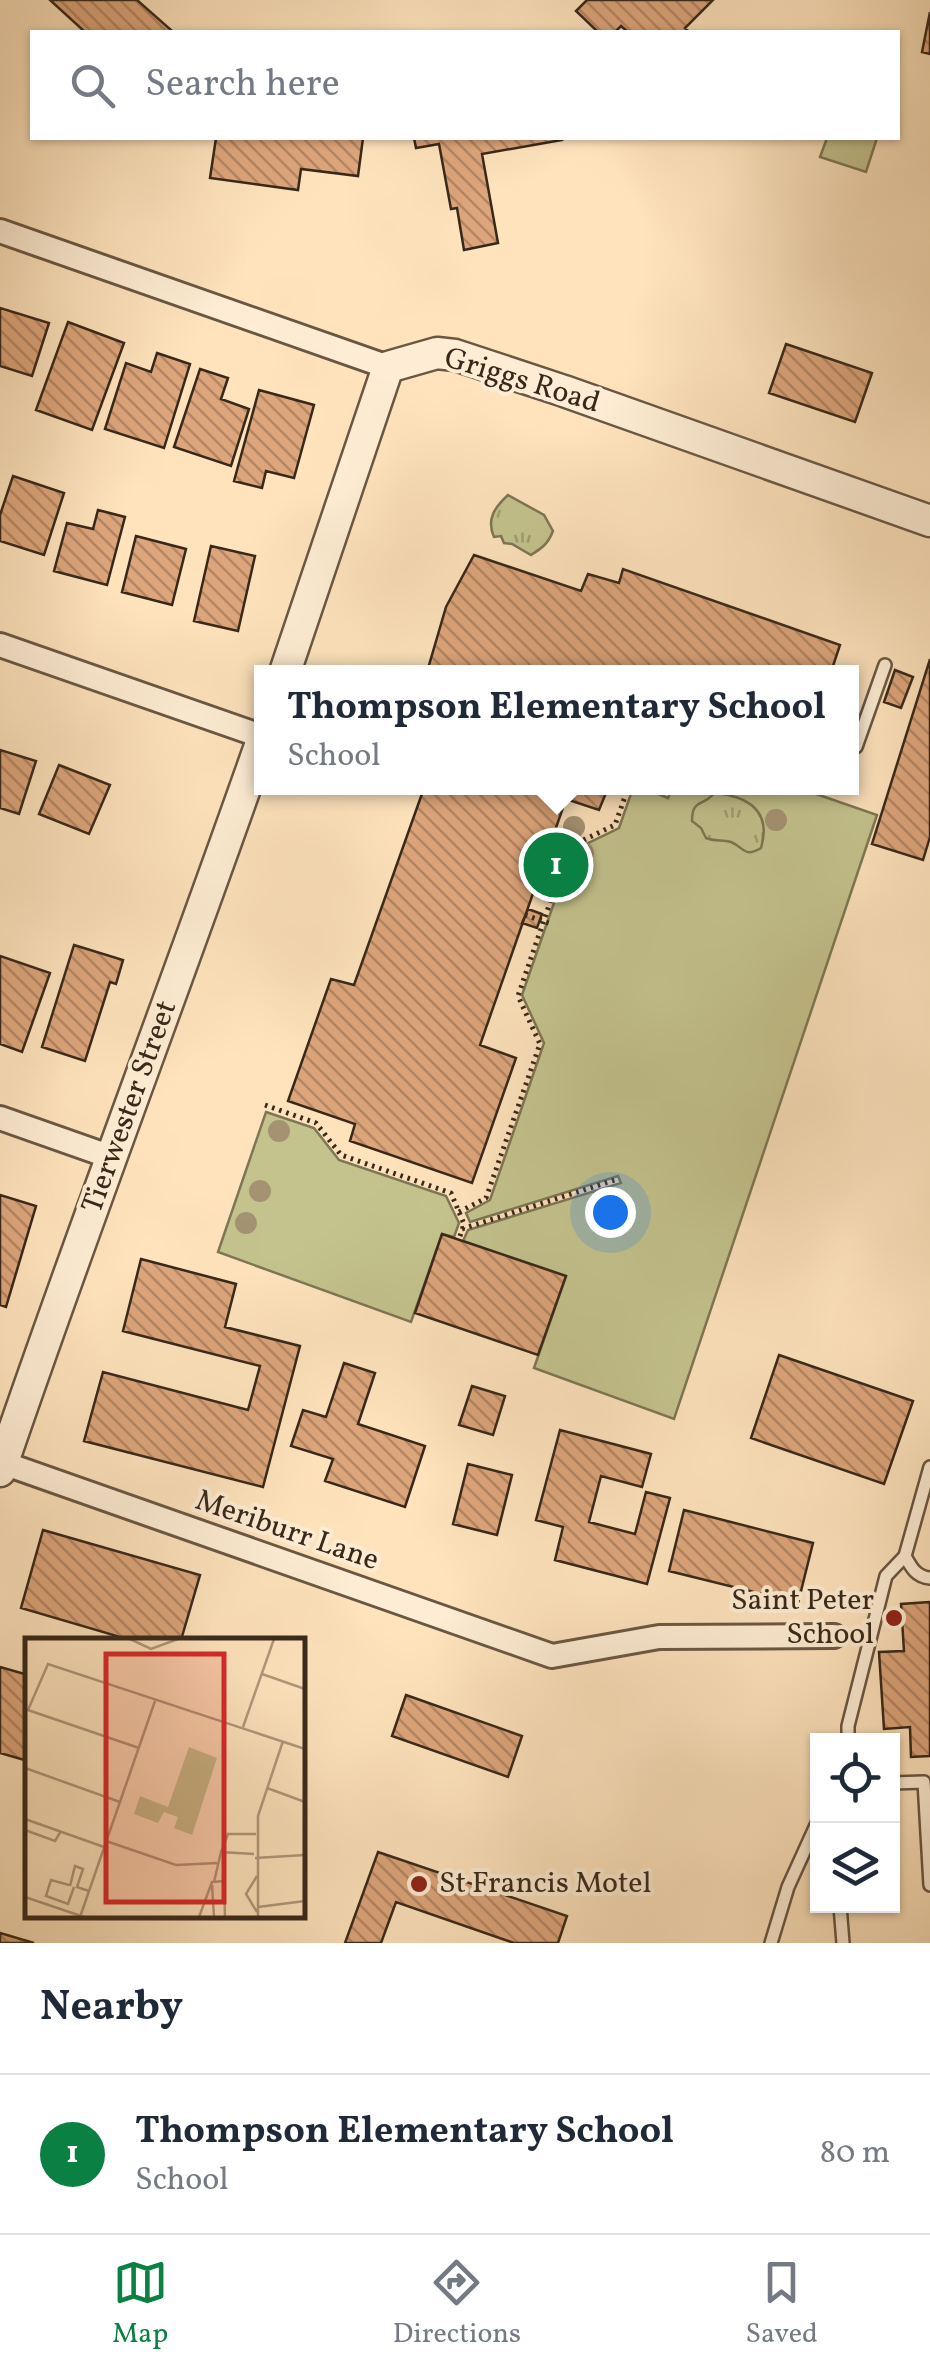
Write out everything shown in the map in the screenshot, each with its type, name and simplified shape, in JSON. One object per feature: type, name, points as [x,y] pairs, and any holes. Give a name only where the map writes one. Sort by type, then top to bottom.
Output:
[{"type":"street","points":[[0,231],[388,367],[287,665]]},
{"type":"street","name":"Griggs Road","points":[[388,367],[436,352],[455,356],[930,521]]},
{"type":"street","points":[[0,646],[254,737]]},
{"type":"street","name":"Tierwester Street","points":[[1,1467],[254,760]]},
{"type":"street","points":[[0,1118],[111,1157]]},
{"type":"street","name":"Meriburr Lane","points":[[1,1467],[552,1656],[658,1637],[834,1636]]},
{"type":"lane","points":[[859,739],[885,665]]},
{"type":"lane","points":[[848,1733],[886,1576],[905,1556],[930,1467]]},
{"type":"lane","points":[[905,1556],[912,1569],[927,1577]]},
{"type":"lane","points":[[834,1636],[871,1636]]},
{"type":"lane","points":[[900,1784],[924,1782],[930,1885]]},
{"type":"lane","points":[[772,1943],[788,1887],[817,1823]]},
{"type":"lane","points":[[840,1913],[842,1943]]},
{"type":"path","points":[[459,1212],[486,1198],[540,1044],[518,996],[547,923],[569,847],[615,825],[626,795]]},
{"type":"path","points":[[526,915],[547,923]]},
{"type":"path","points":[[265,1106],[316,1123],[341,1155],[451,1193],[464,1224],[459,1240]]},
{"type":"path","points":[[462,1229],[618,1180]]},
{"type":"green space","points":[[826,140],[876,140],[866,172],[820,157]]},
{"type":"green space","points":[[508,495],[544,515],[553,531],[531,555],[504,543],[501,536],[494,537],[493,514]]},
{"type":"green space","points":[[631,795],[668,798],[819,795],[877,815],[674,1419],[534,1368],[566,1276],[463,1241],[468,1230],[621,1183],[618,1176],[470,1222],[466,1213],[490,1200],[544,1043],[522,995],[572,851],[619,828]]},
{"type":"green space","points":[[712,795],[723,795],[754,808],[763,824],[761,848],[748,852],[731,842],[706,838],[692,821],[696,806]]},
{"type":"green space","points":[[266,1112],[314,1128],[339,1160],[446,1196],[459,1223],[454,1237],[442,1234],[411,1322],[218,1252]]},
{"type":"building","points":[[50,0],[137,0],[171,30],[83,30]]},
{"type":"building","points":[[587,0],[713,0],[687,30],[626,30],[621,26],[617,30],[596,30],[576,11]]},
{"type":"building","points":[[930,12],[930,54],[922,52]]},
{"type":"building","points":[[216,140],[363,140],[358,176],[301,169],[298,190],[210,178]]},
{"type":"building","points":[[414,140],[562,140],[482,154],[498,243],[464,250],[457,208],[451,209],[439,144],[416,148]]},
{"type":"building","points":[[0,308],[49,323],[32,376],[0,366]]},
{"type":"building","points":[[68,322],[124,343],[92,430],[36,410]]},
{"type":"building","points":[[786,344],[872,373],[855,422],[769,393]]},
{"type":"building","points":[[157,353],[190,364],[164,448],[105,429],[126,363],[151,372]]},
{"type":"building","points":[[200,369],[228,378],[221,399],[249,409],[231,466],[174,447]]},
{"type":"building","points":[[259,390],[314,405],[294,478],[266,471],[262,488],[234,481]]},
{"type":"building","points":[[13,476],[64,493],[44,555],[0,541],[0,515]]},
{"type":"building","points":[[98,510],[125,517],[107,585],[54,571],[67,523],[93,529]]},
{"type":"building","points":[[136,536],[186,549],[172,605],[122,592]]},
{"type":"building","points":[[211,546],[255,556],[238,631],[194,621]]},
{"type":"building","points":[[474,555],[581,591],[588,574],[619,583],[623,569],[840,645],[833,665],[429,665],[446,607]]},
{"type":"building","points":[[930,659],[930,837],[923,860],[872,844]]},
{"type":"building","points":[[895,670],[913,677],[901,708],[884,702]]},
{"type":"building","points":[[0,750],[36,761],[19,814],[0,808]]},
{"type":"building","points":[[59,765],[110,785],[89,834],[39,814]]},
{"type":"building","points":[[422,795],[605,795],[599,810],[566,799],[480,1045],[516,1058],[472,1183],[350,1141],[355,1124],[288,1101],[331,979],[354,985]]},
{"type":"building","points":[[528,909],[542,914],[537,928],[522,923]]},
{"type":"building","points":[[74,945],[123,960],[116,984],[110,982],[85,1061],[42,1047]]},
{"type":"building","points":[[0,956],[50,973],[22,1052],[0,1044]]},
{"type":"building","points":[[0,1195],[36,1206],[6,1307],[0,1305]]},
{"type":"building","points":[[442,1234],[566,1276],[538,1355],[415,1313]]},
{"type":"building","points":[[141,1259],[236,1284],[225,1327],[300,1346],[263,1487],[84,1441],[103,1372],[248,1410],[260,1366],[123,1331]]},
{"type":"building","points":[[779,1355],[913,1401],[884,1484],[751,1438]]},
{"type":"building","points":[[344,1363],[375,1373],[358,1424],[425,1446],[405,1507],[325,1481],[333,1459],[291,1446],[303,1410],[326,1417]]},
{"type":"building","points":[[472,1386],[505,1396],[493,1435],[459,1425]]},
{"type":"building","points":[[560,1430],[651,1454],[642,1487],[601,1476],[589,1522],[635,1534],[646,1492],[670,1498],[647,1584],[555,1560],[563,1527],[536,1520]]},
{"type":"building","points":[[468,1464],[512,1475],[497,1535],[453,1524]]},
{"type":"building","points":[[684,1510],[813,1543],[798,1603],[669,1571]]},
{"type":"building","points":[[43,1530],[200,1575],[182,1638],[116,1638],[21,1608]]},
{"type":"building","points":[[930,1602],[930,1756],[911,1757],[910,1727],[884,1729],[879,1652],[904,1651],[901,1604]]},
{"type":"building","points":[[0,1667],[25,1674],[25,1760],[0,1753]]},
{"type":"building","points":[[406,1695],[522,1736],[508,1777],[392,1736]]},
{"type":"building","name":"St Francis Motel","points":[[378,1852],[567,1916],[558,1943],[514,1943],[396,1902],[381,1943],[345,1943]]},
{"type":"building","points":[[0,1933],[34,1943],[0,1943]]},
{"type":"place","name":"Thompson Elementary School","points":[[556,865]]},
{"type":"place","name":"Saint Peter School","points":[[894,1618]]},
{"type":"place","name":"St Francis Motel","points":[[419,1884]]}]
